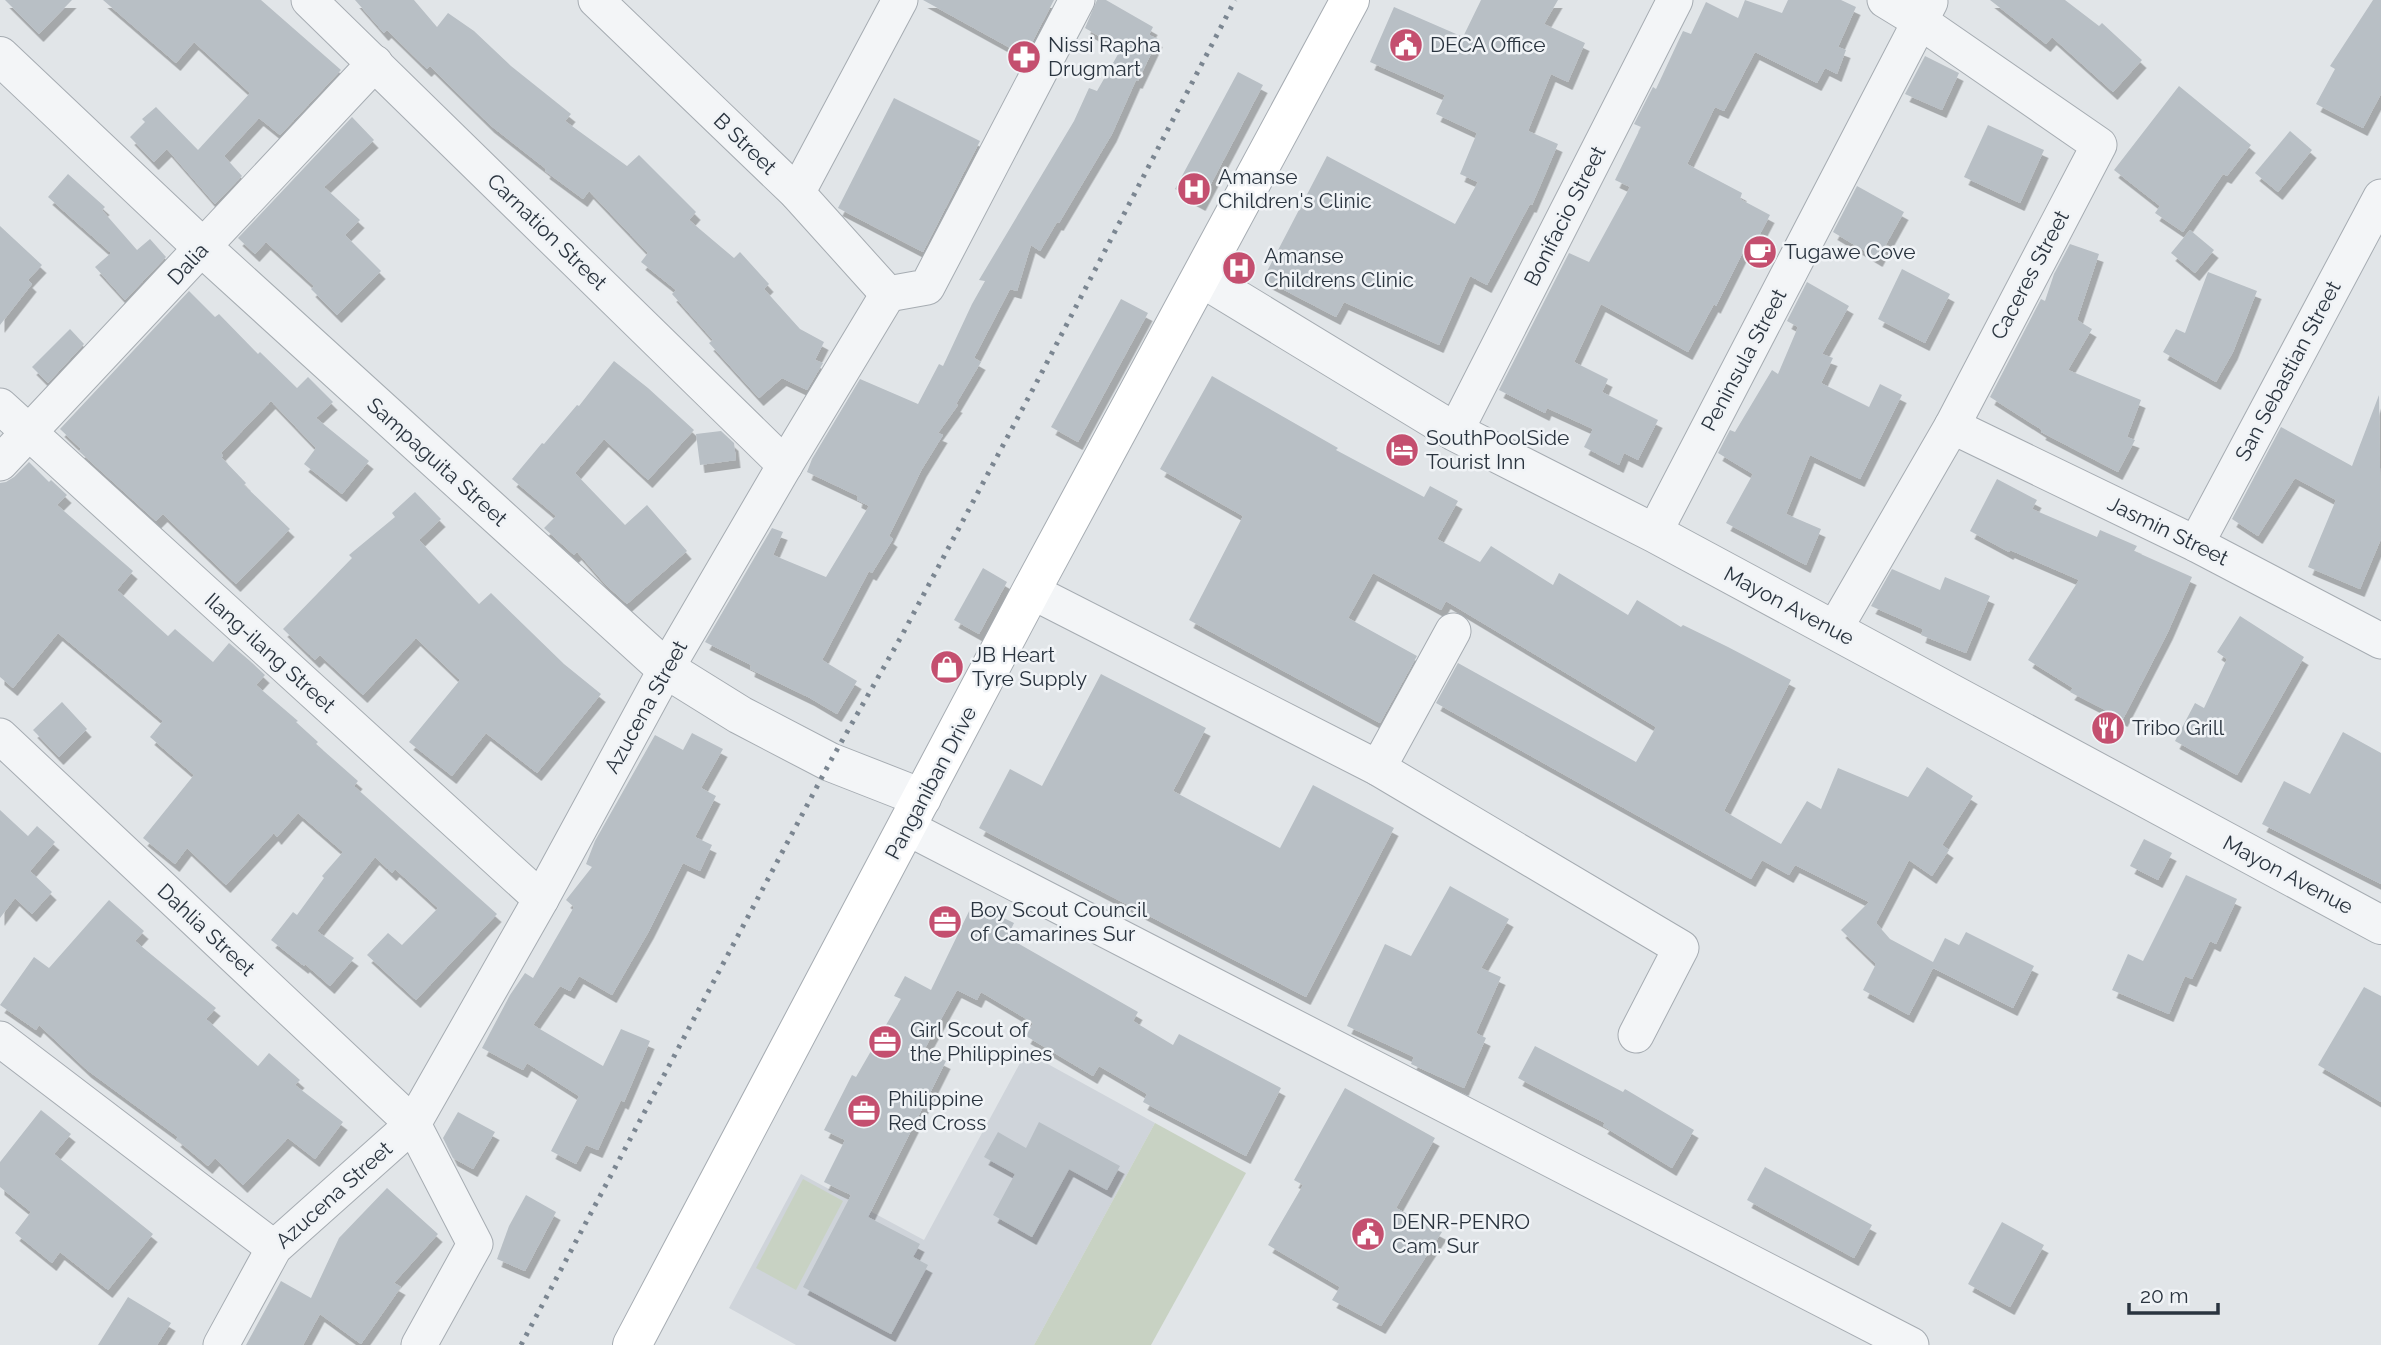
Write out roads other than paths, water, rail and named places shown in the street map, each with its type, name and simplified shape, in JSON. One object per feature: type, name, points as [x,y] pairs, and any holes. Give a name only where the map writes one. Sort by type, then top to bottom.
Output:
[{"type":"main road","name":"Panganiban Drive","points":[[632,1345],[1031,591],[1202,278],[1339,4]]},
{"type":"street","name":"Carnation Street","points":[[309,0],[785,465]]},
{"type":"street","name":"B Street","points":[[596,0],[797,193],[888,294]]},
{"type":"street","points":[[797,193],[900,0]]},
{"type":"street","points":[[888,294],[927,287],[1077,0]]},
{"type":"street","name":"Bonifacio Street","points":[[1455,432],[1675,0]]},
{"type":"street","name":"Caceres Street","points":[[1834,630],[1952,426],[2099,145],[1926,11],[1885,0]]},
{"type":"street","name":"Peninsula Street","points":[[1654,533],[1926,11]]},
{"type":"street","name":"Sampaguita Street","points":[[0,56],[203,248],[666,670],[740,715],[830,762],[915,813]]},
{"type":"street","name":"Dalia","points":[[0,463],[375,63]]},
{"type":"street","name":"San Sebastian Street","points":[[2196,544],[2381,197]]},
{"type":"street","name":"Mayon Avenue","points":[[1202,278],[1455,432],[1654,533],[2381,925]]},
{"type":"street","name":"Azucena Street","points":[[221,1345],[274,1248],[412,1124],[541,899],[666,670],[888,294]]},
{"type":"street","name":"Ilang-ilang Street","points":[[0,406],[541,899]]},
{"type":"street","name":"Jasmin Street","points":[[1952,426],[2196,544],[2381,641]]},
{"type":"street","points":[[1031,591],[1378,768],[1681,948],[1636,1035]]},
{"type":"street","points":[[1378,768],[1453,631]]},
{"type":"street","name":"Dahlia Street","points":[[0,736],[412,1124]]},
{"type":"street","points":[[915,813],[1911,1345]]},
{"type":"street","points":[[0,1039],[274,1248]]},
{"type":"street","name":"Azucena Street","points":[[412,1124],[475,1244],[419,1345]]},
{"type":"railway","points":[[521,1345],[830,762],[901,637],[1041,374],[1235,0]]},
{"type":"place","name":"DECA Office","points":[[1406,45]]},
{"type":"place","name":"Nissi Rapha Drugmart","points":[[1024,57]]},
{"type":"place","name":"Amanse Children's Clinic","points":[[1194,189]]},
{"type":"place","name":"Tugawe Cove","points":[[1760,252]]},
{"type":"place","name":"Amanse Childrens Clinic","points":[[1239,268]]},
{"type":"place","name":"SouthPoolSide Tourist Inn","points":[[1402,450]]},
{"type":"place","name":"JB Heart Tyre Supply","points":[[947,667]]},
{"type":"place","name":"Tribo Grill","points":[[2108,728]]},
{"type":"place","name":"Boy Scout Council of Camarines Sur","points":[[945,922]]},
{"type":"place","name":"Girl Scout of the Philippines","points":[[885,1042]]},
{"type":"place","name":"Philippine Red Cross","points":[[864,1111]]},
{"type":"place","name":"DENR-PENRO Cam. Sur","points":[[1368,1234]]}]
